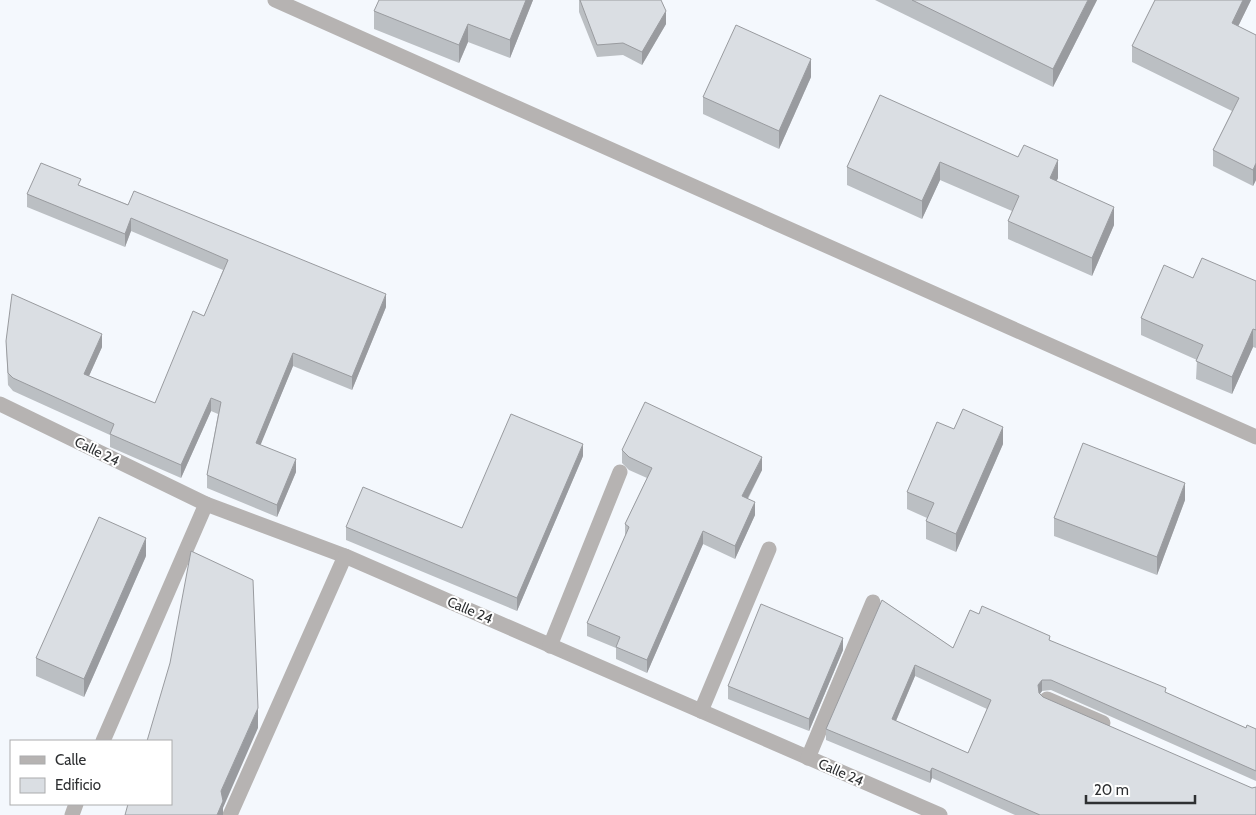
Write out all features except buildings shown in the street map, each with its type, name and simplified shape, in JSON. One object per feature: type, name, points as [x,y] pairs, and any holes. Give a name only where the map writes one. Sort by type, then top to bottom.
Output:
[{"type":"street","points":[[275,0],[1256,437]]},
{"type":"street","name":"Calle 24","points":[[0,404],[206,504],[345,556],[940,815]]},
{"type":"street","points":[[550,646],[620,472]]},
{"type":"street","points":[[104,740],[206,504]]},
{"type":"street","points":[[701,711],[769,549]]},
{"type":"street","points":[[230,815],[345,556]]},
{"type":"street","points":[[808,758],[874,602]]},
{"type":"street","points":[[1047,698],[1120,730]]}]
